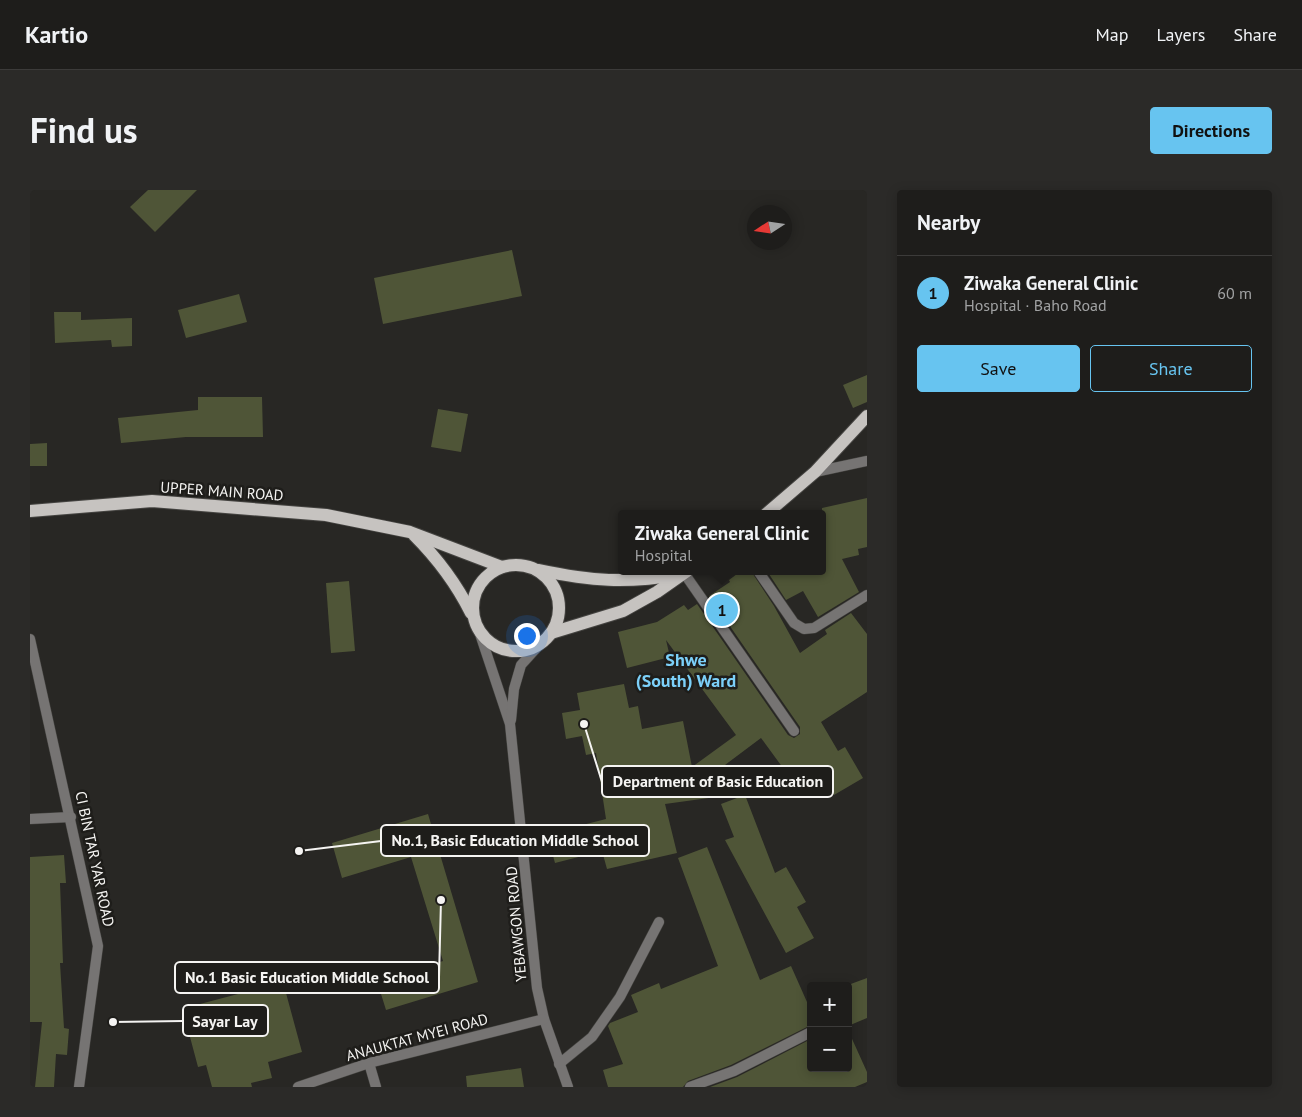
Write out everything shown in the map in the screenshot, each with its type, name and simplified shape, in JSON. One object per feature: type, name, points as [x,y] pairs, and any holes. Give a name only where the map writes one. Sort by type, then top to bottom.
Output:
[{"type":"main road","points":[[771,510],[815,472],[867,416]]},
{"type":"main road","name":"UPPER MAIN ROAD","points":[[30,511],[152,502],[326,515],[410,532],[502,566]]},
{"type":"main road","points":[[410,532],[438,560],[459,589],[479,630],[488,641],[507,650],[528,650],[541,643],[552,633],[558,620],[560,606],[557,592],[549,580],[538,570]]},
{"type":"main road","points":[[473,617],[473,601],[478,586],[488,574],[502,566],[526,565],[538,570],[582,579],[615,582],[671,575]]},
{"type":"main road","points":[[552,633],[623,611],[657,592],[682,575]]},
{"type":"street","points":[[815,472],[867,461]]},
{"type":"street","points":[[688,575],[794,731]]},
{"type":"street","points":[[761,575],[794,623],[804,630],[814,628],[867,595]]},
{"type":"street","points":[[479,630],[510,724]]},
{"type":"street","name":"CI BIN TAR YAR ROAD","points":[[30,640],[98,946],[79,1087]]},
{"type":"street","points":[[510,724],[514,689],[521,665],[541,643]]},
{"type":"street","name":"YEBAWGON ROAD","points":[[510,724],[536,988],[544,1018],[568,1087]]},
{"type":"street","points":[[30,819],[70,817]]},
{"type":"street","points":[[559,1064],[592,1038],[620,997],[659,922]]},
{"type":"street","name":"ANAUKTAT MYEI ROAD","points":[[298,1087],[369,1063],[544,1018]]},
{"type":"street","points":[[690,1087],[734,1071],[807,1034]]},
{"type":"street","points":[[369,1063],[376,1087]]},
{"type":"building","points":[[148,190],[197,190],[155,232],[130,207]]},
{"type":"building","points":[[512,250],[522,296],[383,324],[374,278]]},
{"type":"building","points":[[239,294],[247,322],[186,338],[178,310]]},
{"type":"building","points":[[54,312],[81,312],[81,320],[132,318],[132,346],[112,347],[111,340],[55,343]]},
{"type":"building","points":[[867,375],[867,402],[853,408],[843,385]]},
{"type":"building","points":[[198,397],[262,397],[263,437],[186,437],[121,443],[118,418],[198,410]]},
{"type":"building","points":[[438,409],[468,414],[461,452],[431,447]]},
{"type":"building","points":[[47,443],[47,466],[30,466],[30,444]]},
{"type":"building","points":[[867,498],[867,547],[858,549],[859,555],[842,559],[859,592],[818,617],[803,591],[786,600],[770,575],[826,575],[826,510],[822,510],[822,508]]},
{"type":"building","points":[[736,575],[754,575],[774,606],[800,653],[827,634],[825,630],[851,613],[867,634],[867,692],[821,722],[838,751],[845,747],[863,778],[834,795],[817,765],[794,783],[761,738],[713,774],[716,797],[665,804],[677,853],[607,869],[602,851],[555,863],[547,834],[606,819],[596,753],[586,755],[582,736],[566,739],[562,713],[580,710],[577,693],[624,684],[629,708],[638,706],[642,729],[683,721],[692,767],[736,735],[666,640],[670,657],[627,668],[618,632],[657,622],[684,605],[688,610],[697,604],[788,735],[794,738],[800,734],[800,727],[709,596],[730,582],[729,580]]},
{"type":"building","points":[[349,581],[355,651],[331,653],[326,583]]},
{"type":"building","points":[[745,795],[775,873],[786,867],[806,902],[797,907],[814,938],[786,953],[725,840],[734,837],[721,804]]},
{"type":"building","points":[[428,814],[478,982],[386,1010],[377,981],[443,961],[411,857],[342,878],[332,843]]},
{"type":"building","points":[[707,847],[760,980],[791,966],[807,1002],[807,1027],[731,1065],[688,1081],[683,1087],[608,1087],[603,1070],[623,1064],[608,1026],[610,1023],[638,1012],[631,995],[659,983],[661,989],[718,966],[678,858]]},
{"type":"building","points":[[64,855],[66,883],[60,883],[63,963],[60,963],[64,1028],[69,1029],[67,1055],[56,1054],[54,1087],[35,1087],[42,1022],[30,1022],[30,857]]},
{"type":"building","points":[[867,978],[867,1018],[852,1024],[852,984]]},
{"type":"building","points":[[283,982],[302,1052],[268,1062],[272,1078],[251,1083],[252,1087],[212,1087],[206,1065],[198,1067],[186,1022],[203,1017],[200,1004]]},
{"type":"building","points":[[852,1039],[867,1072],[867,1082],[855,1087],[710,1087],[737,1077],[807,1041],[807,1072],[852,1072]]},
{"type":"building","points":[[521,1068],[524,1087],[467,1087],[466,1076]]},
{"type":"place","name":"Ziwaka General Clinic","points":[[722,610]]},
{"type":"place","name":"Department of Basic Education","points":[[584,724]]},
{"type":"place","name":"No.1, Basic Education Middle School","points":[[299,851]]},
{"type":"place","name":"No.1 Basic Education Middle School","points":[[441,900]]},
{"type":"place","name":"Sayar Lay","points":[[113,1022]]},
{"type":"district","name":"Shwe (South) Ward","points":[[686,669]]}]
